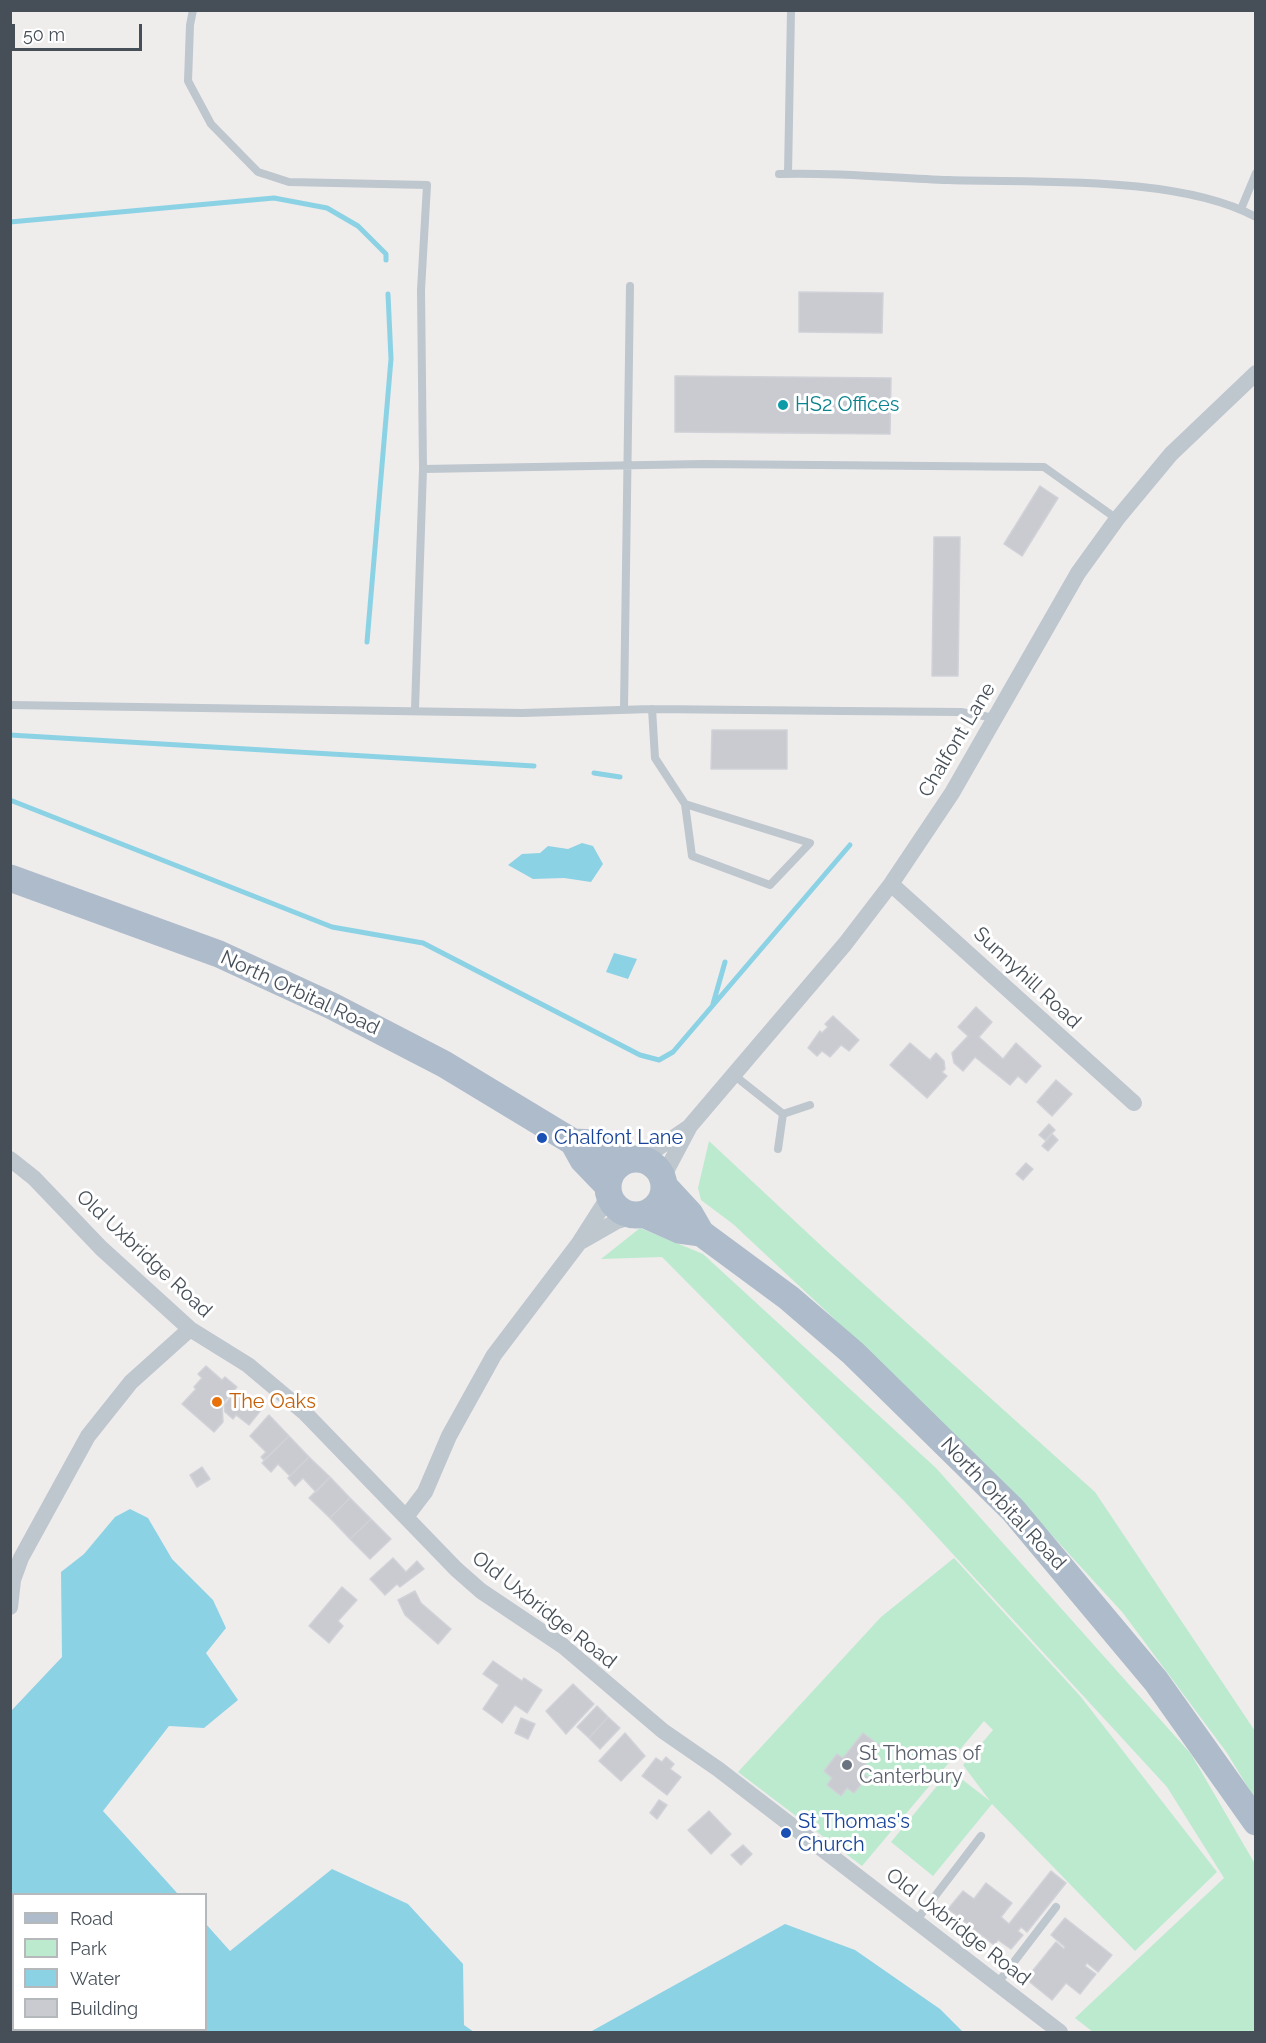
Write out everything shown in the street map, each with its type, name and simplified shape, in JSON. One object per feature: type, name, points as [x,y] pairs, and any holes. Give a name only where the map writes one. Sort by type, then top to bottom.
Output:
[{"type":"main road","name":"North Orbital Road","points":[[10,878],[219,954],[321,1001],[444,1064],[573,1142],[594,1143],[637,1159]]},
{"type":"main road","name":"North Orbital Road","points":[[573,1142],[583,1160],[608,1191]]},
{"type":"main road","points":[[637,1159],[651,1162],[664,1182],[658,1205],[640,1215],[625,1213],[614,1205],[608,1191],[614,1168],[637,1159]]},
{"type":"main road","name":"North Orbital Road","points":[[664,1182],[690,1214],[701,1233],[789,1298],[853,1353],[1013,1510],[1156,1681],[1256,1822]]},
{"type":"main road","name":"North Orbital Road","points":[[640,1215],[679,1230],[701,1233]]},
{"type":"street","name":"Chalfont Lane","points":[[637,1159],[690,1126],[735,1076],[845,944],[891,884],[952,793],[1078,573],[1117,519],[1171,454],[1256,373]]},
{"type":"street","name":"Sunnyhill Road","points":[[891,884],[1134,1103]]},
{"type":"street","name":"Chalfont Lane","points":[[664,1182],[690,1126]]},
{"type":"street","name":"Old Uxbridge Road","points":[[10,1159],[34,1178],[101,1248],[190,1329],[248,1365],[304,1412],[481,1592],[546,1633],[663,1731],[718,1769],[1060,2032]]},
{"type":"street","points":[[406,1517],[424,1492],[449,1436],[494,1354],[579,1243],[608,1191]]},
{"type":"street","points":[[579,1243],[617,1221],[640,1215]]},
{"type":"street","points":[[10,1607],[14,1580],[21,1558],[88,1436],[131,1382],[190,1329]]},
{"type":"lane","points":[[193,10],[190,25],[188,81],[212,124],[258,171],[290,182],[427,185],[421,290],[423,469],[415,709]]},
{"type":"lane","points":[[791,10],[784,174],[1097,185],[1184,192],[1241,209],[1256,217]]},
{"type":"lane","points":[[1241,209],[1256,173]]},
{"type":"lane","points":[[624,709],[630,286]]},
{"type":"lane","points":[[423,469],[627,464],[1044,467],[1117,519]]},
{"type":"lane","points":[[10,705],[522,712],[624,709],[961,712],[995,718]]},
{"type":"lane","points":[[652,709],[655,758],[685,804],[692,856],[770,885],[810,843],[685,804]]},
{"type":"lane","points":[[735,1076],[783,1114]]},
{"type":"lane","points":[[783,1114],[810,1105]]},
{"type":"lane","points":[[778,1149],[783,1114]]},
{"type":"lane","points":[[916,1921],[981,1836]]},
{"type":"lane","points":[[997,1984],[1056,1907]]},
{"type":"green space","points":[[709,1141],[829,1253],[1095,1492],[1255,1731],[1255,1799],[1227,1753],[1123,1613],[1027,1508],[827,1312],[733,1224],[701,1200],[698,1188]]},
{"type":"green space","points":[[640,1228],[703,1254],[936,1468],[1191,1754],[1255,1864],[1255,2032],[1093,2032],[1075,2018],[1224,1878],[1167,1787],[904,1501],[662,1257],[601,1259]]},
{"type":"green space","points":[[954,1558],[1081,1697],[1217,1872],[1135,1951],[992,1804],[933,1876],[891,1842],[950,1770],[990,1801],[963,1765],[993,1730],[984,1721],[862,1866],[738,1772],[881,1617]]},
{"type":"water","points":[[582,843],[593,846],[603,864],[591,882],[564,878],[533,879],[508,865],[522,854],[540,853],[548,846],[568,849]]},
{"type":"water","points":[[614,953],[637,959],[628,979],[606,972]]},
{"type":"water","points":[[130,1509],[148,1518],[172,1559],[213,1600],[226,1628],[206,1653],[238,1700],[204,1728],[169,1726],[103,1811],[177,1893],[12,1893],[12,2031],[207,2031],[207,1925],[230,1951],[332,1869],[408,1904],[463,1964],[464,2025],[474,2032],[11,2032],[11,1711],[62,1657],[61,1572],[84,1554],[115,1517]]},
{"type":"water","points":[[785,1924],[855,1950],[940,2009],[963,2032],[590,2032]]},
{"type":"building","points":[[799,292],[883,293],[882,333],[799,332]]},
{"type":"building","name":"HS2 Offices","points":[[675,376],[891,378],[890,434],[675,432]]},
{"type":"building","points":[[1040,486],[1058,498],[1022,556],[1004,544]]},
{"type":"building","points":[[934,537],[960,537],[958,676],[932,676]]},
{"type":"building","points":[[712,730],[787,730],[787,769],[711,769]]},
{"type":"building","points":[[976,1007],[992,1022],[979,1037],[1003,1059],[1016,1043],[1041,1066],[1026,1083],[1018,1076],[1010,1085],[975,1057],[963,1071],[954,1063],[952,1053],[968,1036],[958,1027]]},
{"type":"building","points":[[833,1016],[859,1040],[849,1051],[841,1045],[830,1057],[822,1051],[817,1056],[808,1048],[820,1031],[822,1033],[828,1027],[825,1024]]},
{"type":"building","points":[[910,1043],[930,1060],[936,1053],[944,1061],[945,1069],[942,1072],[947,1076],[927,1098],[890,1065]]},
{"type":"building","points":[[1056,1080],[1072,1094],[1052,1116],[1037,1102]]},
{"type":"building","points":[[1049,1124],[1055,1130],[1045,1140],[1039,1135]]},
{"type":"building","points":[[1052,1134],[1058,1140],[1048,1151],[1042,1146]]},
{"type":"building","points":[[1026,1163],[1033,1169],[1023,1180],[1016,1174]]},
{"type":"building","points":[[206,1366],[222,1380],[225,1377],[237,1387],[222,1404],[223,1422],[214,1432],[182,1404],[196,1389],[194,1387],[202,1378],[198,1374]]},
{"type":"building","points":[[234,1393],[238,1396],[240,1393],[261,1410],[249,1425],[236,1415],[233,1419],[225,1412],[224,1405]]},
{"type":"building","points":[[269,1415],[289,1436],[264,1460],[261,1457],[266,1452],[250,1436]]},
{"type":"building","points":[[289,1436],[309,1457],[290,1476],[278,1464],[271,1472],[262,1463]]},
{"type":"building","points":[[309,1457],[330,1477],[316,1492],[303,1478],[295,1486],[288,1478]]},
{"type":"building","points":[[202,1467],[210,1479],[197,1487],[190,1475]]},
{"type":"building","points":[[330,1477],[350,1498],[330,1518],[309,1498]]},
{"type":"building","points":[[350,1498],[371,1519],[350,1539],[330,1518]]},
{"type":"building","points":[[371,1519],[391,1539],[370,1559],[350,1539]]},
{"type":"building","points":[[393,1558],[406,1572],[417,1561],[424,1569],[400,1587],[397,1584],[385,1595],[370,1579]]},
{"type":"building","points":[[342,1587],[357,1600],[338,1621],[343,1626],[329,1643],[309,1626]]},
{"type":"building","points":[[415,1591],[421,1603],[451,1629],[438,1644],[405,1615],[398,1600]]},
{"type":"building","points":[[493,1661],[522,1681],[524,1678],[542,1690],[527,1713],[515,1705],[502,1723],[483,1709],[499,1685],[483,1674]]},
{"type":"building","points":[[573,1684],[594,1704],[566,1734],[546,1711]]},
{"type":"building","points":[[597,1706],[608,1717],[589,1738],[577,1727]]},
{"type":"building","points":[[608,1717],[620,1728],[600,1749],[589,1738]]},
{"type":"building","points":[[521,1718],[535,1724],[528,1739],[515,1733]]},
{"type":"building","points":[[625,1733],[645,1756],[621,1781],[599,1761]]},
{"type":"building","name":"St Thomas of Canterbury","points":[[863,1733],[880,1746],[860,1771],[867,1777],[854,1793],[847,1788],[841,1796],[827,1785],[832,1778],[824,1771],[837,1754],[843,1758]]},
{"type":"building","points":[[666,1757],[674,1764],[670,1769],[681,1777],[667,1795],[642,1776],[656,1758],[662,1762]]},
{"type":"building","points":[[659,1800],[667,1805],[657,1819],[650,1813]]},
{"type":"building","points":[[709,1811],[731,1834],[711,1854],[688,1830]]},
{"type":"building","points":[[743,1845],[752,1854],[741,1865],[731,1855]]},
{"type":"building","points":[[1051,1871],[1066,1883],[1027,1932],[1021,1927],[1018,1931],[1023,1935],[1011,1949],[998,1940],[994,1945],[948,1909],[963,1891],[974,1899],[986,1883],[1012,1903],[1001,1917],[1009,1924]]},
{"type":"building","points":[[1065,1918],[1112,1955],[1098,1972],[1087,1963],[1085,1966],[1096,1974],[1080,1994],[1066,1983],[1052,2000],[1026,1979],[1056,1942],[1064,1949],[1065,1947],[1051,1935]]},
{"type":"waterway","points":[[10,222],[274,198],[327,208],[358,226],[386,254],[386,260]]},
{"type":"waterway","points":[[367,642],[391,359],[388,294]]},
{"type":"waterway","points":[[10,735],[534,766]]},
{"type":"waterway","points":[[594,773],[620,777]]},
{"type":"waterway","points":[[10,800],[332,927],[423,943],[640,1055],[659,1060],[673,1052],[850,845]]},
{"type":"waterway","points":[[713,1004],[725,962]]},
{"type":"place","name":"HS2 Offices","points":[[783,405]]},
{"type":"place","name":"Chalfont Lane","points":[[542,1138]]},
{"type":"place","name":"The Oaks","points":[[217,1402]]},
{"type":"place","name":"St Thomas of Canterbury","points":[[847,1765]]},
{"type":"place","name":"St Thomas's Church","points":[[786,1833]]}]
